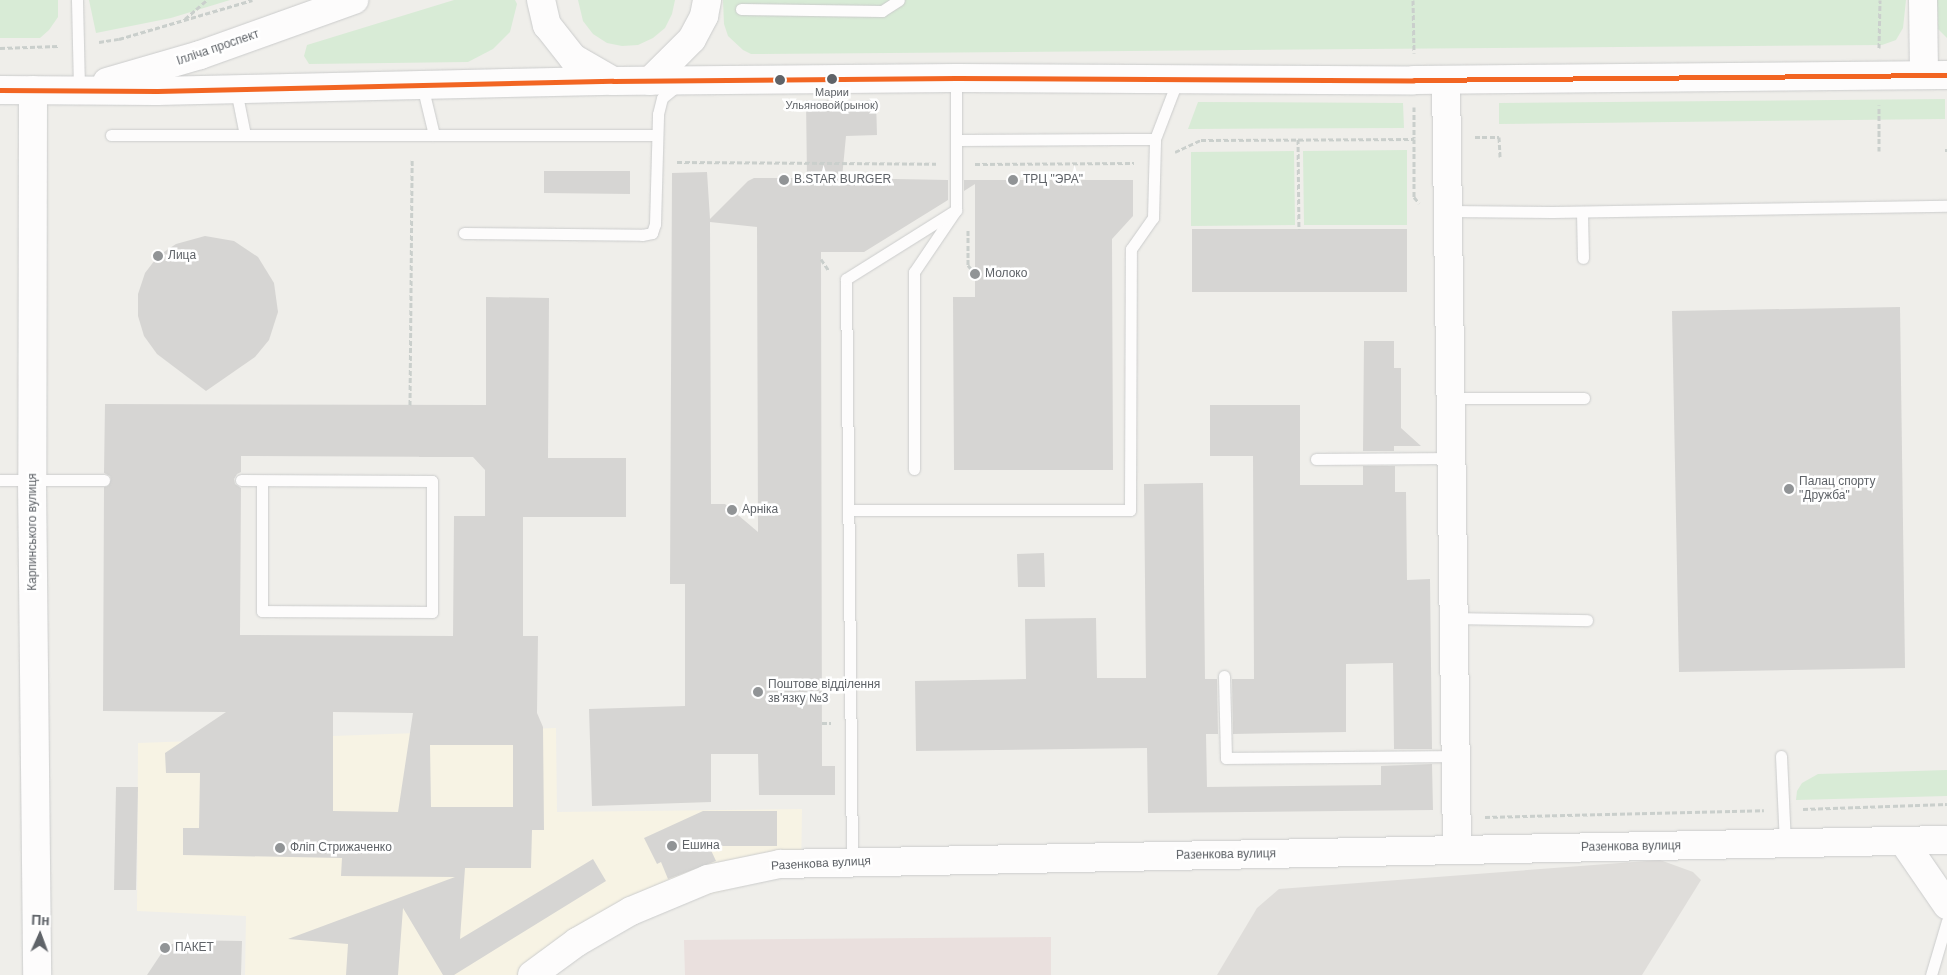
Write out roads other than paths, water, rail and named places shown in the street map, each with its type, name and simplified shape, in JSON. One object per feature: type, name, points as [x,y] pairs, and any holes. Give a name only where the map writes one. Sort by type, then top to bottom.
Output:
[{"type":"street","name":"Ілліча проспект","points":[[79,90],[200,55],[354,0]]},
{"type":"street","points":[[541,0],[547,25],[574,58],[613,80]]},
{"type":"street","points":[[650,81],[692,40],[704,16],[707,0]]},
{"type":"street","points":[[1923,0],[1935,75]]},
{"type":"street","name":"Ілліча проспект","points":[[0,90],[236,90],[613,80],[956,78],[1446,80],[1935,75]]},
{"type":"street","points":[[1446,80],[1457,850]]},
{"type":"street","name":"Карпинського вулиця","points":[[33,90],[32,480],[36,975]]},
{"type":"street","name":"Разенкова вулиця","points":[[532,975],[577,942],[631,911],[708,879],[780,864],[1947,840]]},
{"type":"street","points":[[1903,841],[1947,905]]},
{"type":"lane","points":[[77,0],[79,90]]},
{"type":"lane","points":[[741,9],[882,11],[899,0]]},
{"type":"lane","points":[[914,468],[914,272],[956,210],[956,78]]},
{"type":"lane","points":[[848,510],[1130,510],[1131,249],[1153,218],[1155,140],[1178,79]]},
{"type":"lane","points":[[464,233],[642,234],[652,232],[655,224],[658,114],[662,98],[685,81]]},
{"type":"lane","points":[[422,85],[434,135]]},
{"type":"lane","points":[[236,90],[245,135]]},
{"type":"lane","points":[[111,134],[658,136]]},
{"type":"lane","points":[[957,140],[1155,140]]},
{"type":"lane","points":[[1448,211],[1582,212],[1947,206]]},
{"type":"lane","points":[[852,862],[846,279],[956,210]]},
{"type":"lane","points":[[1582,212],[1583,258]]},
{"type":"lane","points":[[1450,398],[1584,398]]},
{"type":"lane","points":[[1316,459],[1451,458]]},
{"type":"lane","points":[[0,480],[104,480]]},
{"type":"lane","points":[[241,480],[262,480],[432,481],[432,612],[262,611],[262,480]]},
{"type":"lane","points":[[1454,618],[1587,620]]},
{"type":"lane","points":[[1224,676],[1226,758],[1456,756]]},
{"type":"lane","points":[[1782,756],[1785,844]]},
{"type":"lane","points":[[1930,975],[1947,921]]},
{"type":"place","name":"Марии Ульяновой(рынок)","points":[[832,79]]},
{"type":"place","name":"B.STAR BURGER","points":[[784,180]]},
{"type":"place","name":"ТРЦ \"ЭРА\"","points":[[1013,180]]},
{"type":"place","name":"Лица","points":[[158,256]]},
{"type":"place","name":"Молоко","points":[[975,274]]},
{"type":"place","name":"Палац спорту \"Дружба\"","points":[[1789,489]]},
{"type":"place","name":"Арніка","points":[[732,510]]},
{"type":"place","name":"Поштове відділення зв'язку №3","points":[[758,692]]},
{"type":"place","name":"Ешина","points":[[672,846]]},
{"type":"place","name":"Фліп Стрижаченко","points":[[280,848]]},
{"type":"place","name":"ПАКЕТ","points":[[165,948]]}]
